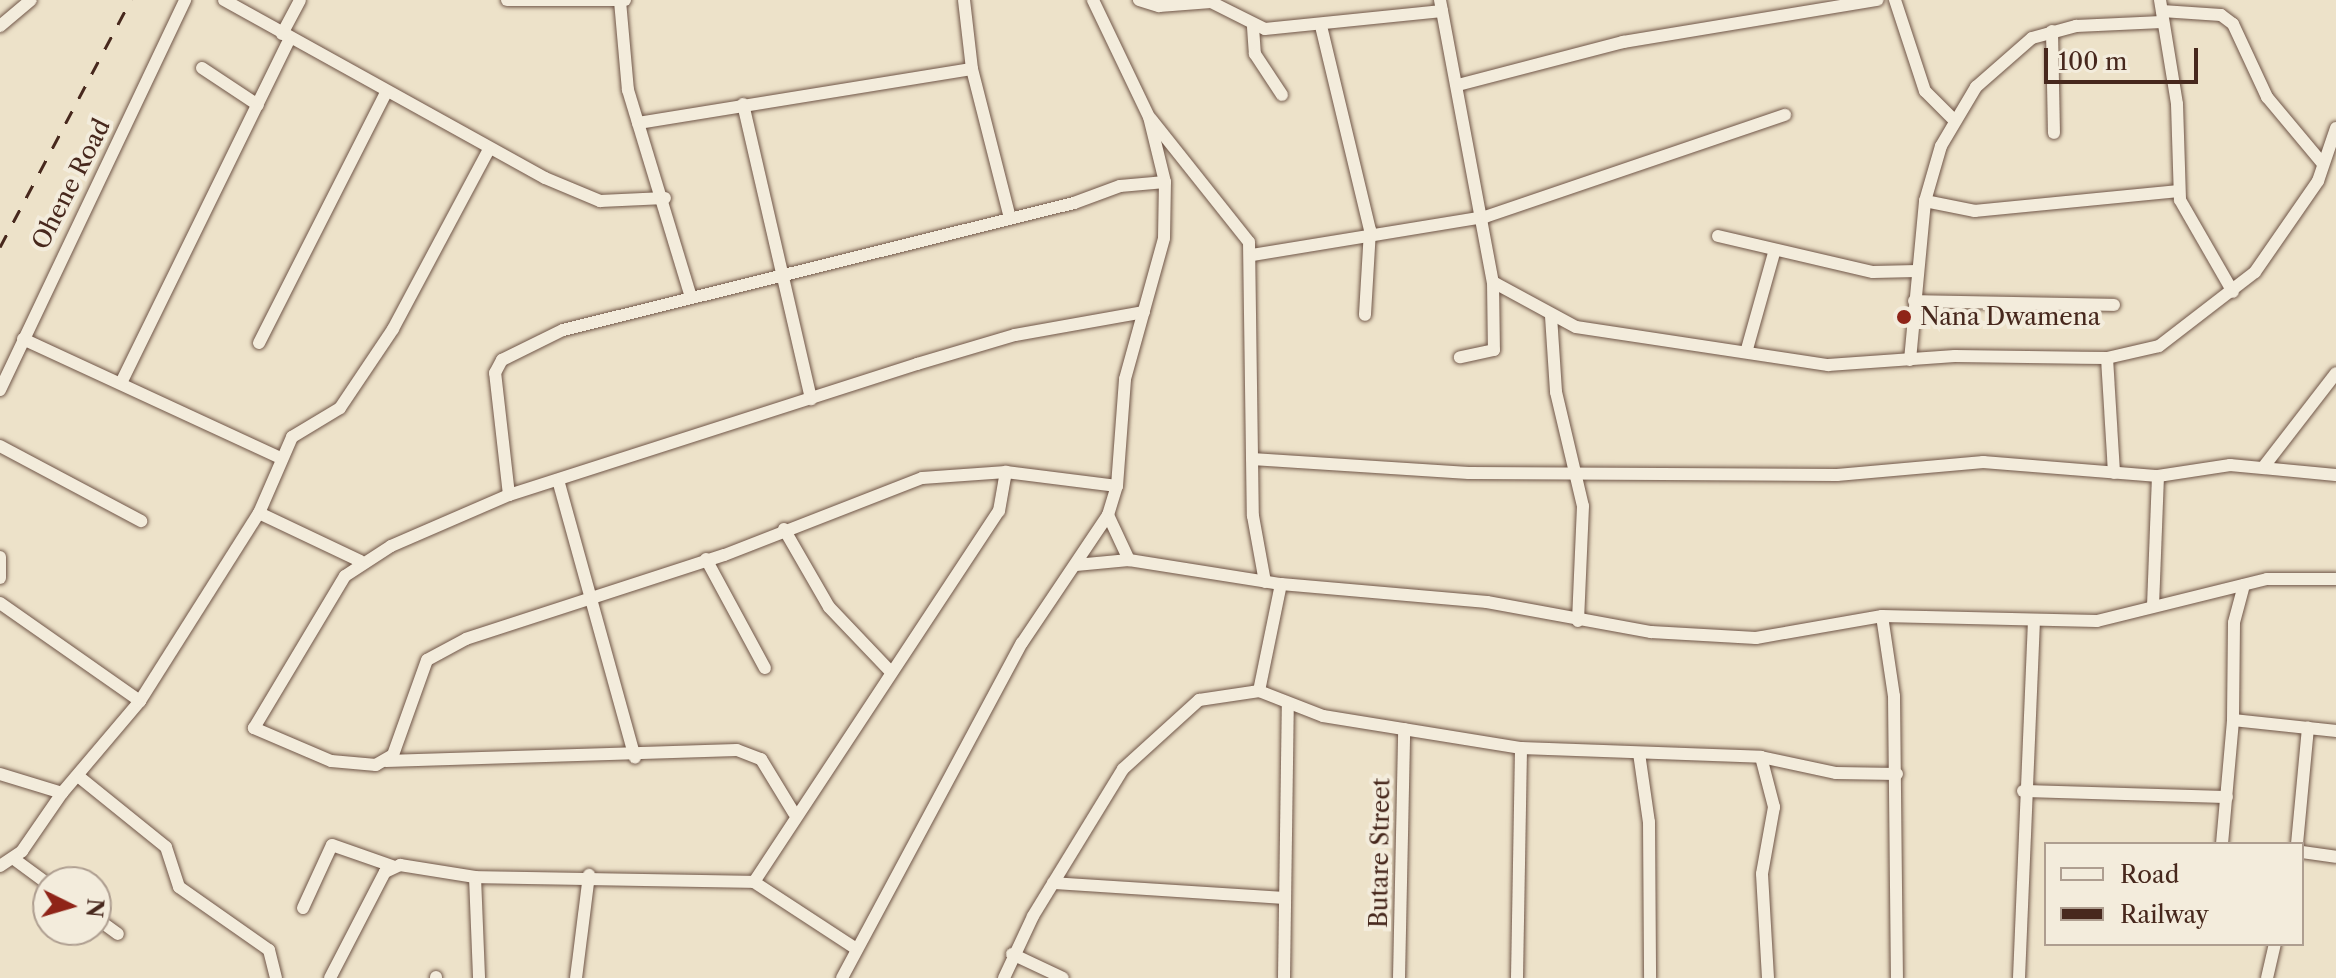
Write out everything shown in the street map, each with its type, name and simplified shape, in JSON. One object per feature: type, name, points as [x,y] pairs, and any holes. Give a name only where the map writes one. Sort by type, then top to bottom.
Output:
[{"type":"street","points":[[0,26],[31,0]]},
{"type":"street","name":"Ohene Road","points":[[0,390],[185,0]]},
{"type":"street","points":[[224,0],[489,149],[600,201],[665,198]]},
{"type":"street","points":[[121,383],[258,105],[300,0]]},
{"type":"street","points":[[507,0],[628,0]]},
{"type":"street","points":[[964,0],[972,69],[1010,218]]},
{"type":"street","points":[[842,978],[855,948],[1022,643],[1108,515],[1117,486],[1125,379],[1164,238],[1165,182],[1149,117],[1093,0]]},
{"type":"street","points":[[1139,0],[1159,6],[1211,2],[1253,27],[1321,26],[1441,6],[1485,217],[1493,282],[1494,350],[1460,357]]},
{"type":"street","points":[[1458,85],[1623,42],[1878,0]]},
{"type":"street","points":[[1895,0],[1925,91],[1953,119]]},
{"type":"street","points":[[620,1],[638,123],[665,198],[690,294]]},
{"type":"street","points":[[2161,11],[2177,104],[2178,191],[2233,292]]},
{"type":"street","points":[[1910,360],[1925,201],[1953,119],[2006,56],[2052,31],[2161,11],[2221,15],[2233,24],[2267,97],[2323,164]]},
{"type":"street","points":[[1321,26],[1370,230],[1365,315]]},
{"type":"street","points":[[1253,27],[1255,54],[1282,95]]},
{"type":"street","points":[[2052,31],[2054,133]]},
{"type":"street","points":[[202,68],[258,105]]},
{"type":"street","points":[[638,123],[972,69]]},
{"type":"street","points":[[259,343],[386,93]]},
{"type":"street","points":[[743,104],[811,399]]},
{"type":"street","points":[[1252,255],[1370,230],[1485,217],[1785,115]]},
{"type":"street","points":[[1149,117],[1242,228],[1252,255],[1246,363],[1254,534],[1265,582]]},
{"type":"street","points":[[1493,282],[1551,316],[1637,338],[1747,349],[1828,365],[1910,360],[2107,358],[2159,346],[2233,292],[2255,272],[2323,164],[2336,128]]},
{"type":"street","points":[[0,866],[14,859],[62,793],[140,701],[259,513],[292,437],[340,408],[353,390],[489,149]]},
{"type":"street","points":[[509,495],[493,395],[502,360],[563,330],[690,294],[1010,218],[1120,186],[1165,182]]},
{"type":"street","points":[[1925,201],[1975,211],[2178,191]]},
{"type":"street","points":[[1718,236],[1774,253],[1873,272],[1917,271]]},
{"type":"street","points":[[1747,349],[1774,253]]},
{"type":"street","points":[[1914,301],[2114,305]]},
{"type":"street","points":[[794,813],[770,770],[749,754],[385,761],[366,767],[331,761],[254,728],[360,561],[509,495],[811,399],[1015,335],[1144,312]]},
{"type":"street","points":[[1551,316],[1556,392],[1579,471],[1578,621]]},
{"type":"street","points":[[23,339],[281,458]]},
{"type":"street","points":[[2107,358],[2114,473]]},
{"type":"street","points":[[2265,465],[2336,373]]},
{"type":"street","points":[[0,446],[141,521]]},
{"type":"street","points":[[1252,459],[1469,473],[1579,471],[1829,476],[1983,462],[2158,476],[2265,465],[2336,475]]},
{"type":"street","points":[[385,761],[427,660],[466,639],[706,559],[891,485],[1006,472],[1117,486]]},
{"type":"street","points":[[754,882],[794,813],[999,511],[1006,472]]},
{"type":"street","points":[[2153,606],[2158,476]]},
{"type":"street","points":[[558,480],[587,598],[635,757]]},
{"type":"street","points":[[259,513],[360,561]]},
{"type":"street","points":[[1108,515],[1129,560]]},
{"type":"street","points":[[784,529],[829,607],[891,672]]},
{"type":"street","points":[[0,557],[0,578]]},
{"type":"street","points":[[706,559],[765,668]]},
{"type":"street","points":[[1076,565],[1129,560],[1281,584],[1487,602],[1578,621],[1756,638],[1882,616],[2034,622],[2097,621],[2244,585],[2336,579]]},
{"type":"street","points":[[1259,691],[1281,584]]},
{"type":"street","points":[[2222,842],[2233,720],[2234,623],[2244,585]]},
{"type":"street","points":[[0,603],[140,701]]},
{"type":"street","points":[[1882,616],[1897,774],[1897,978]]},
{"type":"street","points":[[2019,978],[2023,791],[2034,622]]},
{"type":"street","points":[[1004,978],[1012,954],[1053,883],[1144,744],[1199,700],[1259,691],[1288,703],[1404,729],[1521,748],[1761,757],[1836,773],[1897,774]]},
{"type":"street","points":[[1284,978],[1288,703]]},
{"type":"street","points":[[2233,720],[2336,731]]},
{"type":"street","points":[[2297,842],[2308,728]]},
{"type":"street","name":"Butare Street","points":[[1399,978],[1404,729]]},
{"type":"street","points":[[1517,978],[1521,748]]},
{"type":"street","points":[[1639,753],[1649,822],[1650,978]]},
{"type":"street","points":[[1761,757],[1774,807],[1762,874],[1768,978]]},
{"type":"street","points":[[0,774],[62,793]]},
{"type":"street","points":[[78,776],[166,847],[179,887],[269,950],[276,978]]},
{"type":"street","points":[[2023,791],[2227,797]]},
{"type":"street","points":[[303,908],[332,845],[392,866],[475,877],[589,875],[754,882],[855,948]]},
{"type":"street","points":[[2304,852],[2336,857]]},
{"type":"street","points":[[14,859],[32,872]]},
{"type":"street","points":[[330,978],[349,931],[392,866]]},
{"type":"street","points":[[576,978],[589,875]]},
{"type":"street","points":[[475,877],[479,978]]},
{"type":"street","points":[[1053,883],[1283,898]]},
{"type":"street","points":[[112,930],[118,934]]},
{"type":"street","points":[[2267,978],[2275,946]]},
{"type":"street","points":[[1012,954],[1063,978]]},
{"type":"railway","points":[[0,247],[131,0]]},
{"type":"place","name":"Nana Dwamena","points":[[1904,317]]}]
